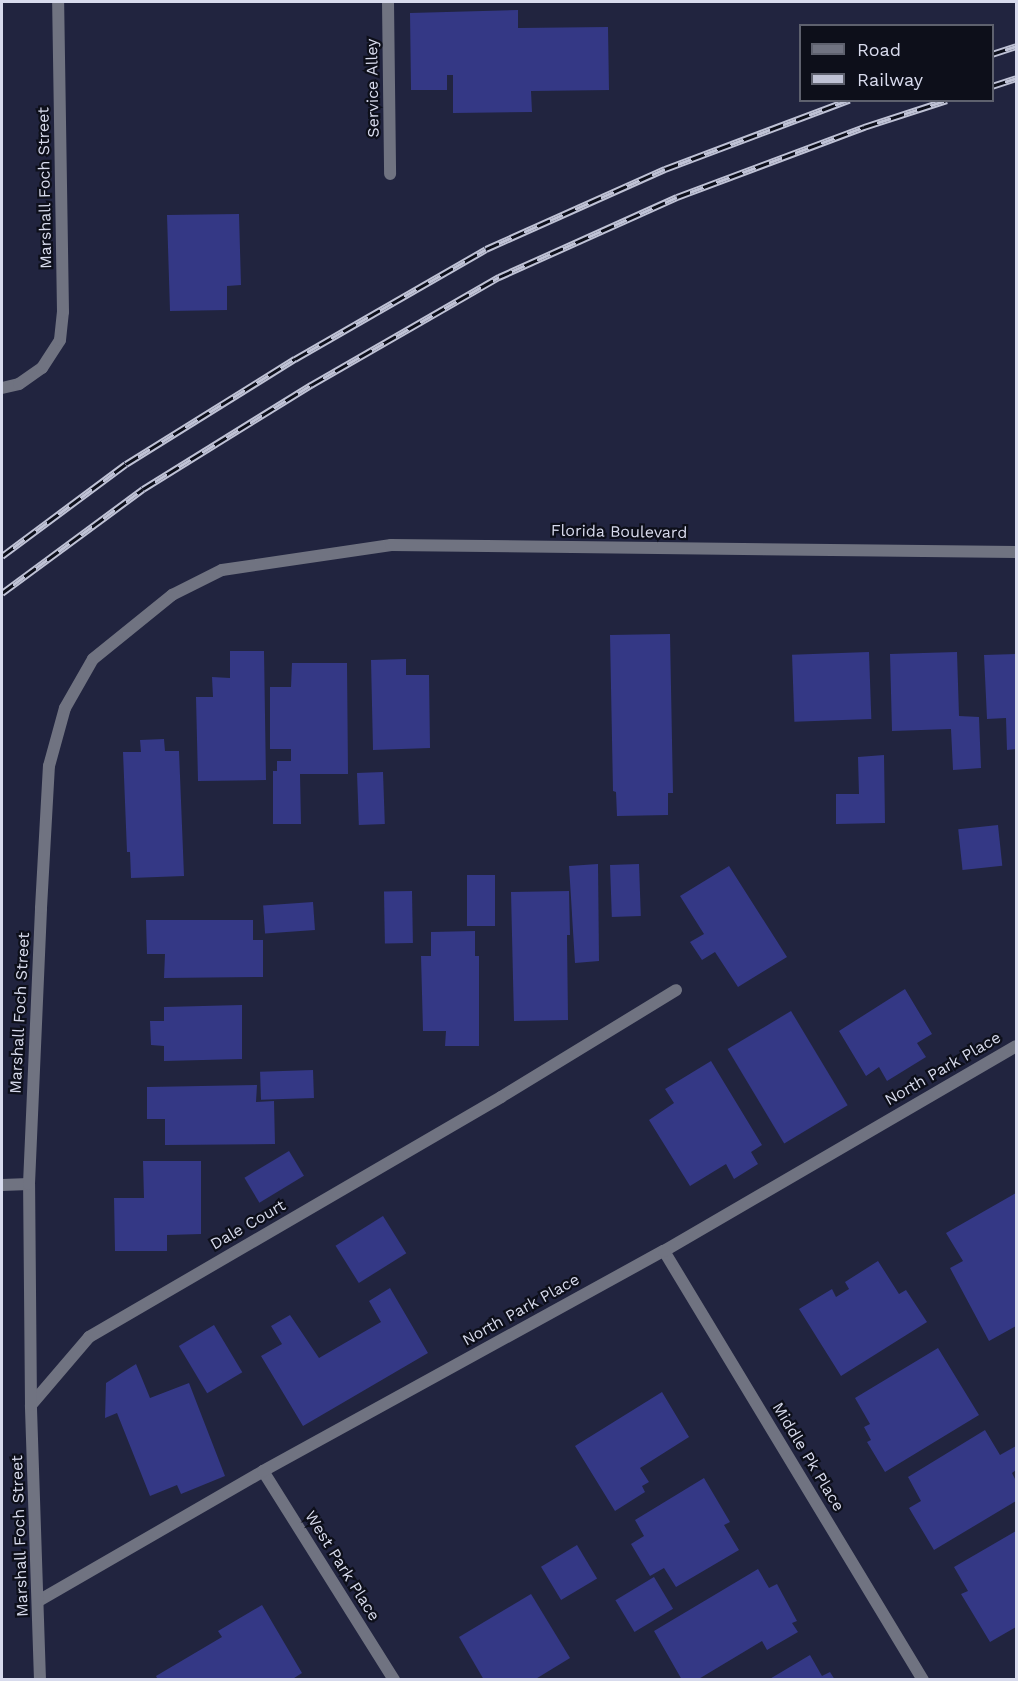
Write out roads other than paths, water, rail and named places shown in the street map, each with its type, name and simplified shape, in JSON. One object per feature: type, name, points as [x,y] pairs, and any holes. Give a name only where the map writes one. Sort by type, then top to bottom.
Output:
[{"type":"street","name":"Marshall Foch Street","points":[[2,388],[19,384],[42,368],[60,340],[63,312],[58,2]]},
{"type":"street","name":"Service Alley","points":[[388,2],[390,174]]},
{"type":"street","name":"Florida Boulevard","points":[[222,570],[391,545],[1017,552]]},
{"type":"street","name":"Marshall Foch Street","points":[[40,1680],[40,1600],[31,1405],[29,1184],[49,766],[65,708],[93,659],[172,595],[222,570]]},
{"type":"street","name":"Dale Court","points":[[31,1405],[89,1337],[501,1097],[676,990]]},
{"type":"street","name":"North Park Place","points":[[40,1600],[263,1471],[664,1251],[1017,1046]]},
{"type":"street","points":[[2,1185],[29,1184]]},
{"type":"street","name":"Middle Pk Place","points":[[664,1251],[923,1680]]},
{"type":"street","name":"West Park Place","points":[[263,1471],[394,1680]]},
{"type":"railway","points":[[994,53],[1016,46]]},
{"type":"railway","points":[[994,85],[1016,78]]},
{"type":"railway","points":[[2,556],[126,464],[295,359],[486,249],[665,169],[844,102]]},
{"type":"railway","points":[[2,593],[143,489],[311,385],[499,277],[677,197],[864,127],[941,102]]}]
